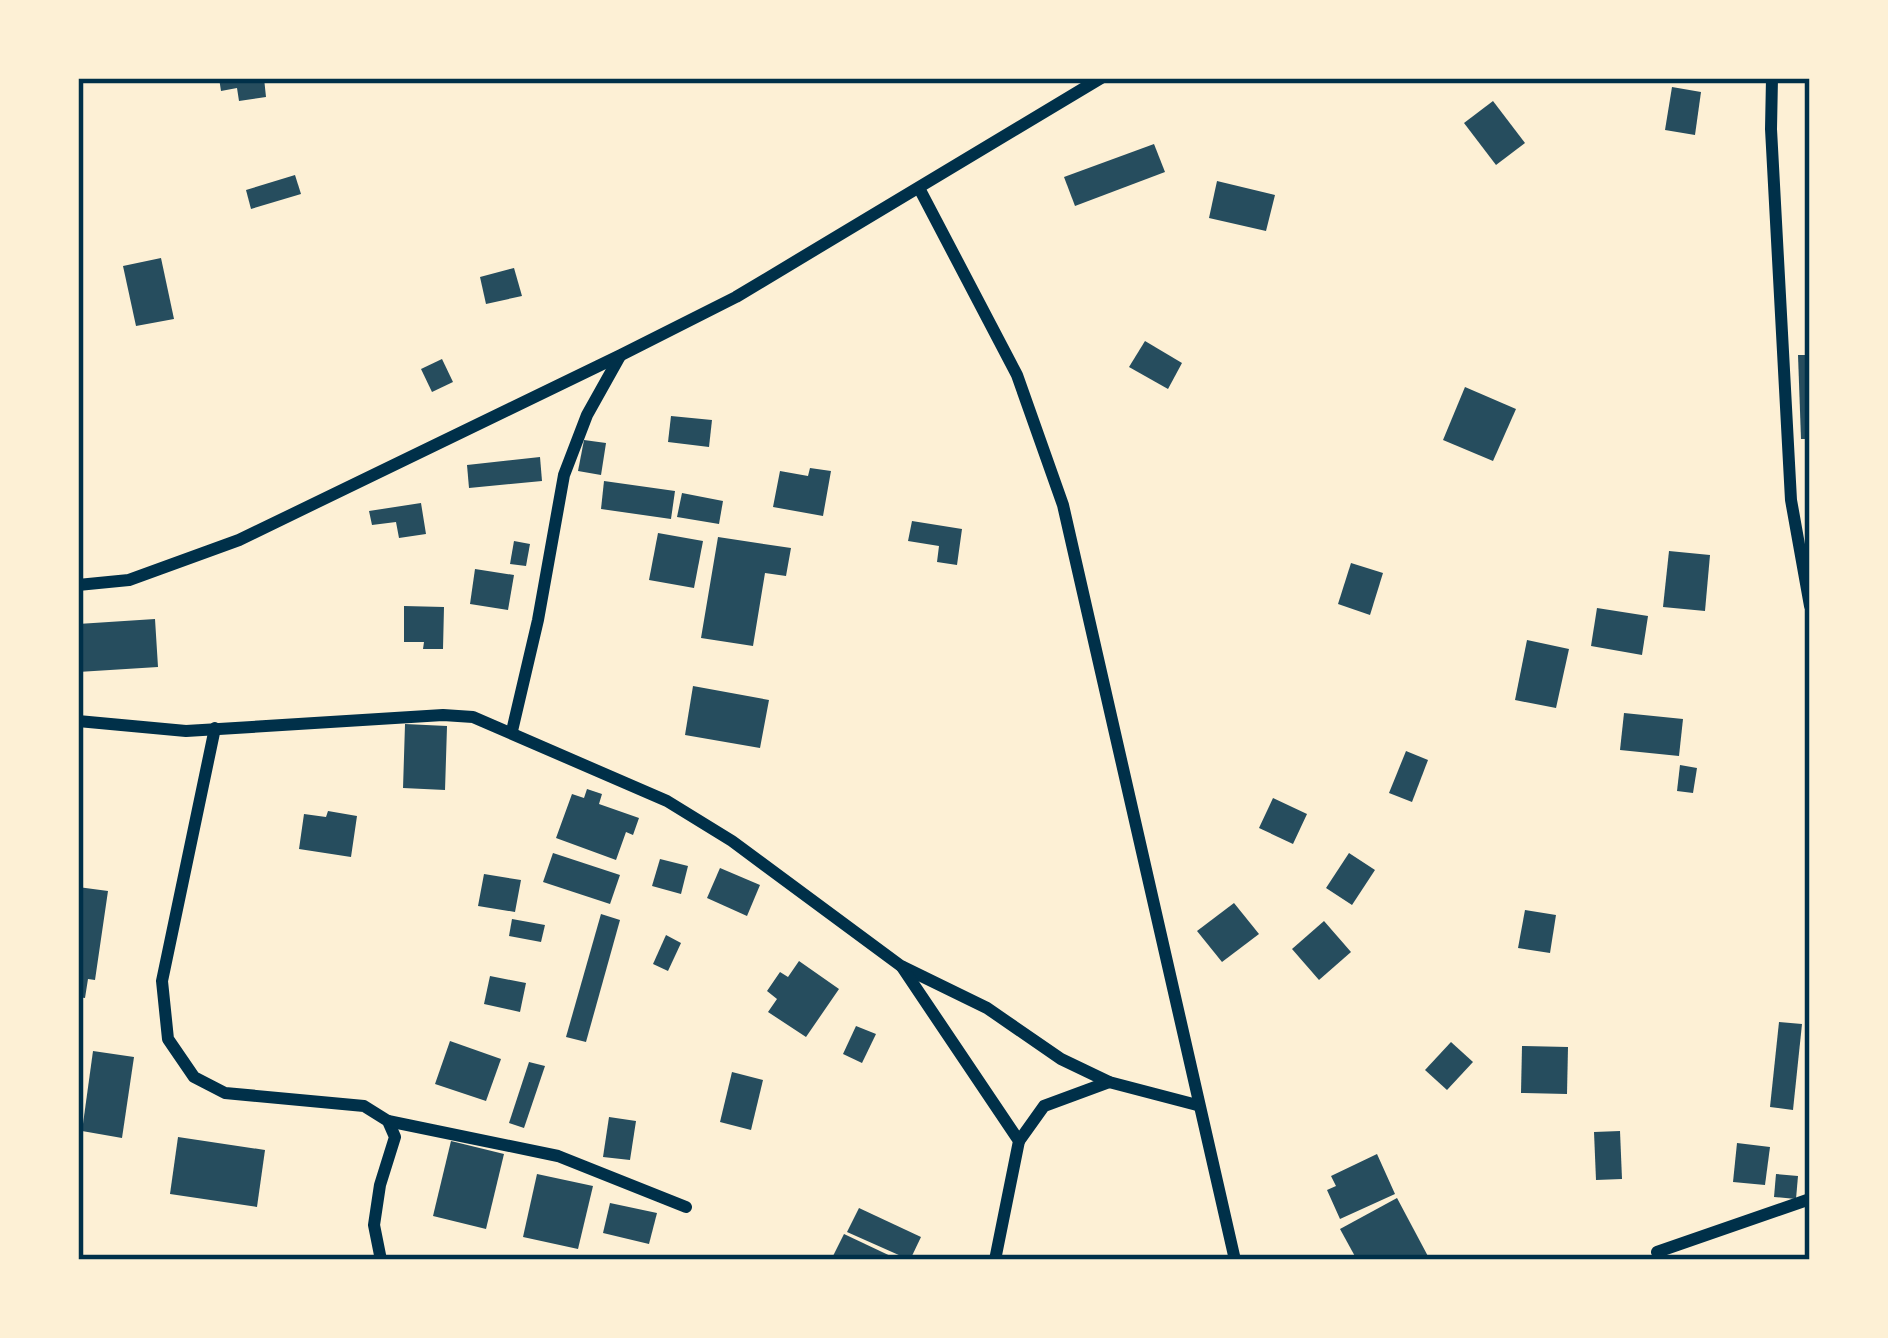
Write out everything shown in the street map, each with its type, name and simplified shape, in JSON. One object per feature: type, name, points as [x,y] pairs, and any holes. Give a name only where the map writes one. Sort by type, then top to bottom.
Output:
[{"type":"street","points":[[78,585],[129,580],[239,540],[621,356],[736,297],[1101,78]]},
{"type":"street","points":[[1772,78],[1791,500],[1810,606]]},
{"type":"street","points":[[919,188],[1017,375],[1063,505],[1235,1260]]},
{"type":"street","points":[[512,731],[564,475],[587,415],[621,356]]},
{"type":"street","points":[[78,721],[186,731],[473,717],[667,801],[733,841],[901,966],[987,1008],[1061,1059],[1109,1082],[1197,1105]]},
{"type":"street","points":[[215,728],[162,981],[168,1039],[194,1078],[225,1093],[364,1106],[388,1120],[558,1156],[686,1207]]},
{"type":"street","points":[[901,966],[1018,1141]]},
{"type":"street","points":[[995,1260],[1018,1141],[1044,1106],[1109,1082]]},
{"type":"street","points":[[381,1260],[374,1225],[394,1137],[388,1120]]},
{"type":"street","points":[[1657,1252],[1810,1199]]},
{"type":"building","points":[[219,78],[264,78],[266,97],[239,101],[237,88],[221,91]]},
{"type":"building","points":[[1672,87],[1701,92],[1695,135],[1665,130]]},
{"type":"building","points":[[1493,101],[1525,143],[1496,165],[1464,123]]},
{"type":"building","points":[[1154,144],[1165,172],[1075,206],[1064,177]]},
{"type":"building","points":[[295,175],[301,194],[251,209],[246,190]]},
{"type":"building","points":[[1217,181],[1275,195],[1266,231],[1209,218]]},
{"type":"building","points":[[161,258],[174,319],[136,326],[123,266]]},
{"type":"building","points":[[514,268],[522,296],[486,304],[480,277]]},
{"type":"building","points":[[1145,341],[1182,363],[1168,389],[1129,367]]},
{"type":"building","points":[[1798,355],[1810,355],[1810,439],[1801,439]]},
{"type":"building","points":[[442,359],[453,382],[432,392],[421,369]]},
{"type":"building","points":[[1465,387],[1516,409],[1493,461],[1443,440]]},
{"type":"building","points":[[671,416],[712,420],[709,447],[668,442]]},
{"type":"building","points":[[584,440],[606,443],[601,475],[578,471]]},
{"type":"building","points":[[540,457],[542,481],[469,488],[467,465]]},
{"type":"building","points":[[810,468],[831,471],[823,516],[773,507],[780,471],[808,476]]},
{"type":"building","points":[[604,481],[675,491],[671,519],[601,509]]},
{"type":"building","points":[[682,493],[723,501],[719,524],[677,517]]},
{"type":"building","points":[[421,503],[426,534],[399,538],[396,522],[372,525],[369,511]]},
{"type":"building","points":[[912,521],[962,529],[957,565],[937,562],[939,546],[908,541]]},
{"type":"building","points":[[658,533],[703,541],[694,588],[649,580]]},
{"type":"building","points":[[718,537],[791,548],[786,576],[765,573],[753,646],[701,638]]},
{"type":"building","points":[[514,541],[530,544],[526,566],[510,564]]},
{"type":"building","points":[[1669,551],[1710,555],[1705,611],[1663,607]]},
{"type":"building","points":[[1351,563],[1383,573],[1370,615],[1338,604]]},
{"type":"building","points":[[475,569],[514,575],[508,610],[470,604]]},
{"type":"building","points":[[404,606],[444,607],[443,649],[404,642]]},
{"type":"building","points":[[1597,608],[1648,616],[1642,655],[1591,646]]},
{"type":"building","points":[[155,619],[158,667],[78,672],[78,624]]},
{"type":"building","points":[[1527,640],[1569,649],[1556,708],[1515,700]]},
{"type":"building","points":[[693,686],[769,700],[760,748],[685,735]]},
{"type":"building","points":[[1624,713],[1683,719],[1679,756],[1620,750]]},
{"type":"building","points":[[405,724],[447,726],[445,790],[403,788]]},
{"type":"building","points":[[1406,751],[1428,760],[1412,802],[1389,793]]},
{"type":"building","points":[[1680,765],[1697,768],[1693,793],[1677,791]]},
{"type":"building","points":[[587,789],[602,794],[599,804],[639,818],[633,835],[626,832],[616,860],[556,838],[572,794],[584,798]]},
{"type":"building","points":[[1273,798],[1307,814],[1293,844],[1259,828]]},
{"type":"building","points":[[328,811],[357,816],[351,857],[299,849],[304,814],[326,817]]},
{"type":"building","points":[[553,853],[620,875],[610,904],[543,882]]},
{"type":"building","points":[[1349,853],[1375,870],[1352,905],[1326,888]]},
{"type":"building","points":[[660,859],[688,866],[681,894],[652,886]]},
{"type":"building","points":[[720,868],[760,885],[747,916],[707,898]]},
{"type":"building","points":[[484,874],[521,880],[515,912],[478,906]]},
{"type":"building","points":[[78,887],[108,891],[95,980],[88,979],[85,998],[78,997]]},
{"type":"building","points":[[1234,903],[1259,934],[1222,962],[1197,931]]},
{"type":"building","points":[[1525,910],[1556,915],[1550,953],[1518,948]]},
{"type":"building","points":[[601,914],[620,920],[586,1042],[566,1037]]},
{"type":"building","points":[[512,919],[545,925],[541,942],[509,936]]},
{"type":"building","points":[[1324,921],[1351,952],[1319,980],[1292,949]]},
{"type":"building","points":[[666,935],[681,943],[668,971],[653,964]]},
{"type":"building","points":[[799,961],[839,989],[806,1037],[768,1012],[777,999],[767,991],[780,972],[788,977]]},
{"type":"building","points":[[490,976],[526,983],[520,1012],[484,1004]]},
{"type":"building","points":[[1779,1022],[1802,1024],[1793,1110],[1770,1107]]},
{"type":"building","points":[[856,1026],[876,1034],[862,1063],[843,1054]]},
{"type":"building","points":[[450,1041],[501,1059],[486,1101],[435,1084]]},
{"type":"building","points":[[1451,1042],[1473,1062],[1447,1090],[1425,1070]]},
{"type":"building","points":[[1522,1046],[1568,1047],[1567,1094],[1521,1093]]},
{"type":"building","points":[[93,1051],[134,1057],[122,1138],[82,1131]]},
{"type":"building","points":[[529,1062],[545,1066],[524,1128],[509,1123]]},
{"type":"building","points":[[732,1072],[763,1080],[751,1130],[720,1122]]},
{"type":"building","points":[[609,1117],[636,1121],[630,1160],[603,1157]]},
{"type":"building","points":[[1620,1131],[1622,1179],[1596,1180],[1594,1132]]},
{"type":"building","points":[[178,1137],[265,1150],[257,1207],[170,1194]]},
{"type":"building","points":[[451,1141],[504,1154],[486,1229],[433,1216]]},
{"type":"building","points":[[1737,1143],[1770,1147],[1765,1185],[1733,1182]]},
{"type":"building","points":[[1377,1154],[1395,1194],[1340,1219],[1327,1190],[1336,1186],[1331,1176]]},
{"type":"building","points":[[537,1174],[593,1186],[578,1249],[523,1237]]},
{"type":"building","points":[[1776,1174],[1798,1176],[1796,1199],[1774,1197]]},
{"type":"building","points":[[1397,1198],[1430,1260],[1357,1260],[1340,1229]]},
{"type":"building","points":[[610,1203],[657,1213],[649,1244],[603,1233]]},
{"type":"building","points":[[859,1208],[921,1237],[910,1260],[847,1232]]},
{"type":"building","points":[[844,1234],[899,1260],[831,1260]]}]
